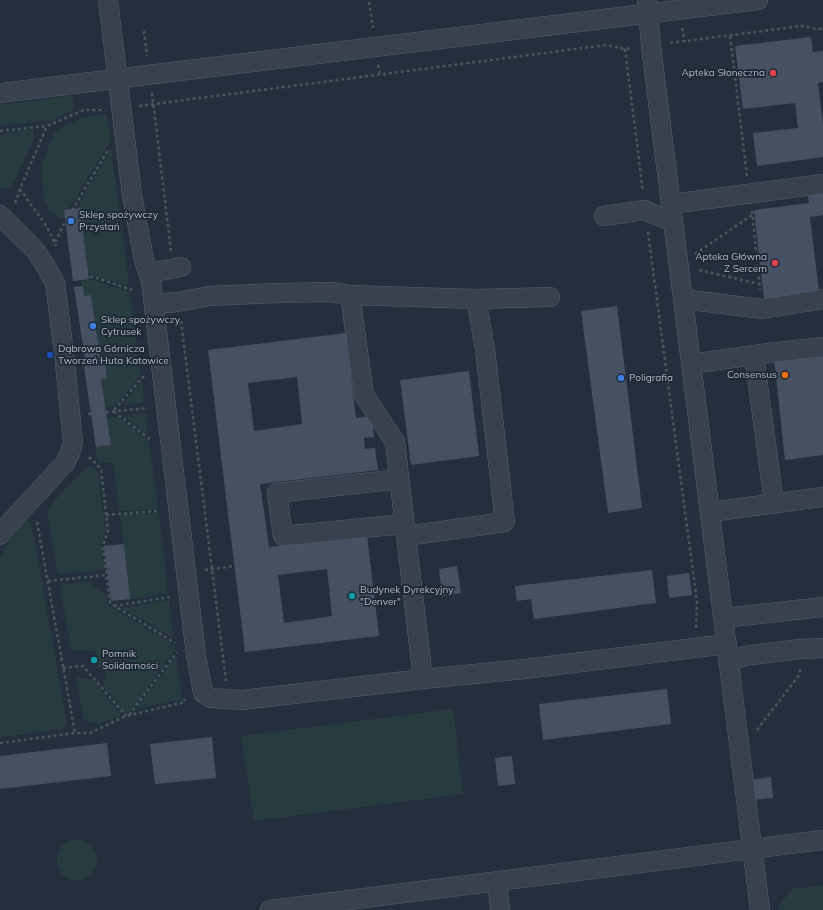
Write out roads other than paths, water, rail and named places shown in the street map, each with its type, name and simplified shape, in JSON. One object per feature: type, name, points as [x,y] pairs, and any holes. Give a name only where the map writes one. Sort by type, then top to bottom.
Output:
[{"type":"lane","points":[[108,0],[132,195],[144,260],[151,281],[196,648],[203,693],[211,698],[242,700],[525,669],[695,648],[744,656],[800,649],[823,648]]},
{"type":"lane","points":[[0,93],[117,79],[647,7],[758,0]]},
{"type":"lane","points":[[647,7],[760,910]]},
{"type":"lane","points":[[604,216],[645,210],[654,215],[671,205],[823,184]]},
{"type":"lane","points":[[645,210],[653,200],[671,205]]},
{"type":"lane","points":[[0,535],[65,463],[73,442],[55,284],[47,268],[35,250],[7,212]]},
{"type":"lane","points":[[149,273],[178,267]]},
{"type":"lane","points":[[154,304],[178,302],[209,296],[330,292],[350,295],[476,299],[550,297]]},
{"type":"lane","points":[[350,295],[364,395],[394,442],[423,679]]},
{"type":"lane","points":[[399,478],[277,493],[283,536],[405,530],[505,522],[485,349],[476,299]]},
{"type":"lane","points":[[683,299],[762,308],[823,299]]},
{"type":"lane","points":[[691,364],[823,347]]},
{"type":"lane","points":[[754,355],[774,503]]},
{"type":"lane","points":[[710,512],[823,497]]},
{"type":"lane","points":[[724,618],[823,607]]},
{"type":"lane","points":[[270,910],[823,840]]},
{"type":"lane","points":[[497,881],[500,910]]},
{"type":"place","name":"Apteka Słoneczna","points":[[773,73]]},
{"type":"place","name":"Sklep spożywczy Przystań","points":[[71,221]]},
{"type":"place","name":"Apteka Główna Z Sercem","points":[[775,263]]},
{"type":"place","name":"Sklep spożywczy Cytrusek","points":[[93,326]]},
{"type":"place","name":"Dąbrowa Górnicza Tworzeń Huta Katowice","points":[[50,355]]},
{"type":"place","name":"Consensus","points":[[785,375]]},
{"type":"place","name":"Poligrafia","points":[[621,378]]},
{"type":"place","name":"Budynek Dyrekcyjny \"Denver\"","points":[[352,596]]},
{"type":"place","name":"Pomnik Solidarności","points":[[94,660]]}]
